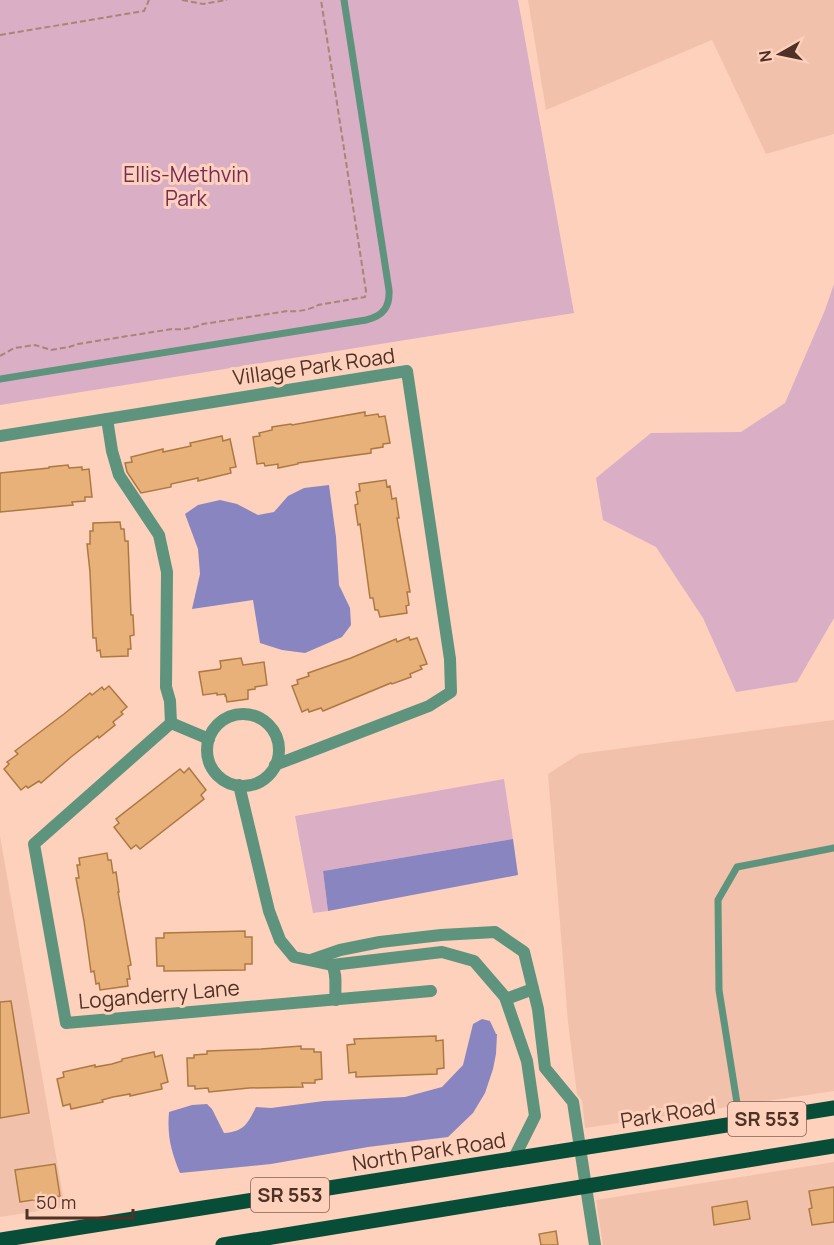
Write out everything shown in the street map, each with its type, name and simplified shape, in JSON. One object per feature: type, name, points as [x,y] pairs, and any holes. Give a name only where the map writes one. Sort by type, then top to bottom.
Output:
[{"type":"main road","name":"Park Road","points":[[580,1149],[834,1108]]},
{"type":"main road","name":"SR 553","points":[[223,1245],[834,1146]]},
{"type":"main road","name":"North Park Road","points":[[0,1240],[580,1149]]},
{"type":"street","name":"Village Park Road","points":[[107,419],[407,371],[450,659],[451,692],[429,706],[275,765],[265,779],[254,784],[239,785]]},
{"type":"street","points":[[0,436],[107,419],[112,451],[119,475],[159,535],[168,572],[166,687],[170,701],[171,723],[209,740]]},
{"type":"street","points":[[275,765],[279,747],[276,735],[261,718],[250,714],[238,714],[217,725],[210,734],[207,746],[212,769],[220,778],[231,784],[239,785],[269,911],[280,939],[294,957],[332,965],[442,952],[474,961],[506,999],[527,1061],[535,1116],[513,1160]]},
{"type":"street","name":"Loganderry Lane","points":[[171,723],[34,844],[66,1023],[431,991]]},
{"type":"street","points":[[310,960],[340,950],[380,942],[495,932],[524,952],[538,1009],[545,1068],[573,1102],[595,1245]]},
{"type":"street","points":[[447,935],[448,954]]},
{"type":"street","points":[[332,965],[335,970],[336,1000]]},
{"type":"street","points":[[506,999],[533,988]]},
{"type":"street","points":[[528,1071],[545,1068]]},
{"type":"lane","points":[[0,379],[366,320],[380,315],[385,310],[389,290],[344,0]]},
{"type":"lane","points":[[740,1124],[719,990],[718,900],[737,867],[834,848]]},
{"type":"path","points":[[0,35],[144,11],[149,0]]},
{"type":"path","points":[[182,0],[203,4],[227,0]]},
{"type":"path","points":[[0,357],[14,348],[35,345],[51,350],[197,327],[203,324],[293,312],[365,297],[366,291],[321,0]]},
{"type":"shaded area","points":[[528,0],[834,0],[834,134],[766,154],[712,40],[546,110]]},
{"type":"shaded area","points":[[329,485],[339,585],[350,608],[351,625],[342,637],[305,653],[282,650],[260,643],[253,600],[192,609],[200,574],[198,549],[185,514],[198,505],[220,500],[237,504],[258,515],[274,512],[288,496],[304,488]]},
{"type":"shaded area","points":[[834,720],[834,1091],[585,1128],[582,1101],[577,1094],[568,1022],[548,774],[579,754]]},
{"type":"shaded area","points":[[0,836],[65,1207],[0,1217]]},
{"type":"shaded area","points":[[513,839],[518,875],[328,911],[323,871]]},
{"type":"shaded area","points":[[482,1019],[490,1021],[497,1034],[493,1069],[485,1093],[473,1113],[448,1137],[368,1147],[271,1164],[180,1173],[170,1143],[169,1112],[192,1105],[207,1104],[224,1133],[236,1131],[245,1126],[256,1107],[271,1108],[324,1101],[405,1097],[442,1087],[463,1065],[473,1024]]},
{"type":"shaded area","points":[[834,1162],[834,1245],[603,1245],[596,1200]]},
{"type":"green space","name":"Ellis-Methvin Park","points":[[0,0],[518,0],[574,313],[0,405]]},
{"type":"green space","points":[[834,284],[834,618],[797,682],[736,692],[703,618],[656,547],[603,520],[596,478],[651,433],[741,432],[785,403]]},
{"type":"green space","points":[[504,779],[513,839],[323,871],[328,911],[313,913],[295,816]]},
{"type":"building","points":[[365,412],[365,416],[378,414],[379,417],[385,416],[390,443],[371,449],[371,453],[278,468],[278,464],[265,466],[264,463],[257,464],[253,437],[260,436],[259,433],[272,430],[272,427]]},
{"type":"building","points":[[222,436],[223,441],[230,439],[236,467],[230,468],[231,473],[198,481],[198,478],[171,484],[171,487],[141,493],[127,472],[125,463],[132,462],[131,457],[163,449],[163,452],[191,446],[190,443]]},
{"type":"building","points":[[68,465],[69,468],[89,469],[92,497],[85,497],[85,501],[72,502],[73,505],[0,512],[0,473]]},
{"type":"building","points":[[386,480],[387,487],[390,486],[392,499],[396,498],[399,518],[397,518],[410,592],[407,592],[409,605],[406,606],[407,613],[380,617],[378,610],[375,610],[373,598],[370,598],[360,524],[358,525],[355,505],[358,504],[356,492],[360,491],[359,484]]},
{"type":"building","points":[[120,522],[121,529],[124,529],[125,541],[128,541],[134,635],[130,636],[131,649],[128,649],[128,656],[101,657],[100,650],[97,651],[96,638],[93,638],[87,544],[90,544],[90,531],[93,531],[93,523]]},
{"type":"building","points":[[409,637],[410,640],[417,638],[427,664],[420,666],[422,669],[410,674],[411,677],[323,711],[321,708],[302,712],[292,686],[298,684],[297,680],[309,676],[308,673],[396,639],[397,642]]},
{"type":"building","points":[[241,658],[243,665],[264,662],[267,685],[248,690],[248,699],[227,702],[225,694],[203,695],[199,672],[220,669],[220,661]]},
{"type":"building","points":[[109,686],[127,707],[121,712],[123,714],[113,722],[115,725],[71,757],[41,783],[39,781],[21,790],[4,769],[9,764],[7,762],[18,754],[15,751],[90,693],[92,695],[102,687],[104,690]]},
{"type":"building","points":[[189,768],[206,790],[201,795],[204,799],[140,849],[136,845],[131,849],[114,827],[119,823],[116,819],[180,769],[184,773]]},
{"type":"building","points":[[107,853],[108,860],[111,860],[113,873],[116,872],[131,965],[128,966],[130,979],[127,979],[128,986],[100,990],[99,983],[96,984],[94,971],[91,972],[76,878],[79,878],[77,865],[80,865],[79,858]]},
{"type":"building","points":[[245,931],[245,937],[252,937],[252,964],[245,964],[245,970],[164,971],[164,966],[157,966],[156,938],[164,938],[164,933]]},
{"type":"building","points":[[11,1001],[29,1113],[0,1118],[0,1002]]},
{"type":"building","points":[[436,1036],[436,1041],[443,1040],[444,1068],[437,1069],[437,1074],[356,1077],[356,1072],[349,1073],[347,1045],[355,1044],[354,1039]]},
{"type":"building","points":[[301,1046],[301,1049],[314,1049],[314,1052],[321,1052],[322,1079],[315,1080],[315,1083],[302,1083],[303,1087],[249,1088],[209,1092],[208,1088],[195,1089],[195,1086],[188,1086],[187,1058],[194,1058],[194,1055],[207,1054],[207,1051]]},
{"type":"building","points":[[154,1052],[155,1057],[162,1055],[168,1082],[161,1084],[162,1089],[113,1097],[102,1100],[103,1102],[71,1109],[70,1104],[63,1106],[57,1079],[64,1077],[63,1072],[112,1064],[122,1059]]},
{"type":"building","points":[[55,1164],[60,1196],[20,1202],[15,1170]]},
{"type":"building","points":[[834,1187],[834,1222],[812,1225],[809,1191]]},
{"type":"building","points":[[747,1201],[750,1219],[714,1225],[712,1207]]},
{"type":"building","points":[[556,1231],[558,1245],[541,1245],[539,1234]]}]
